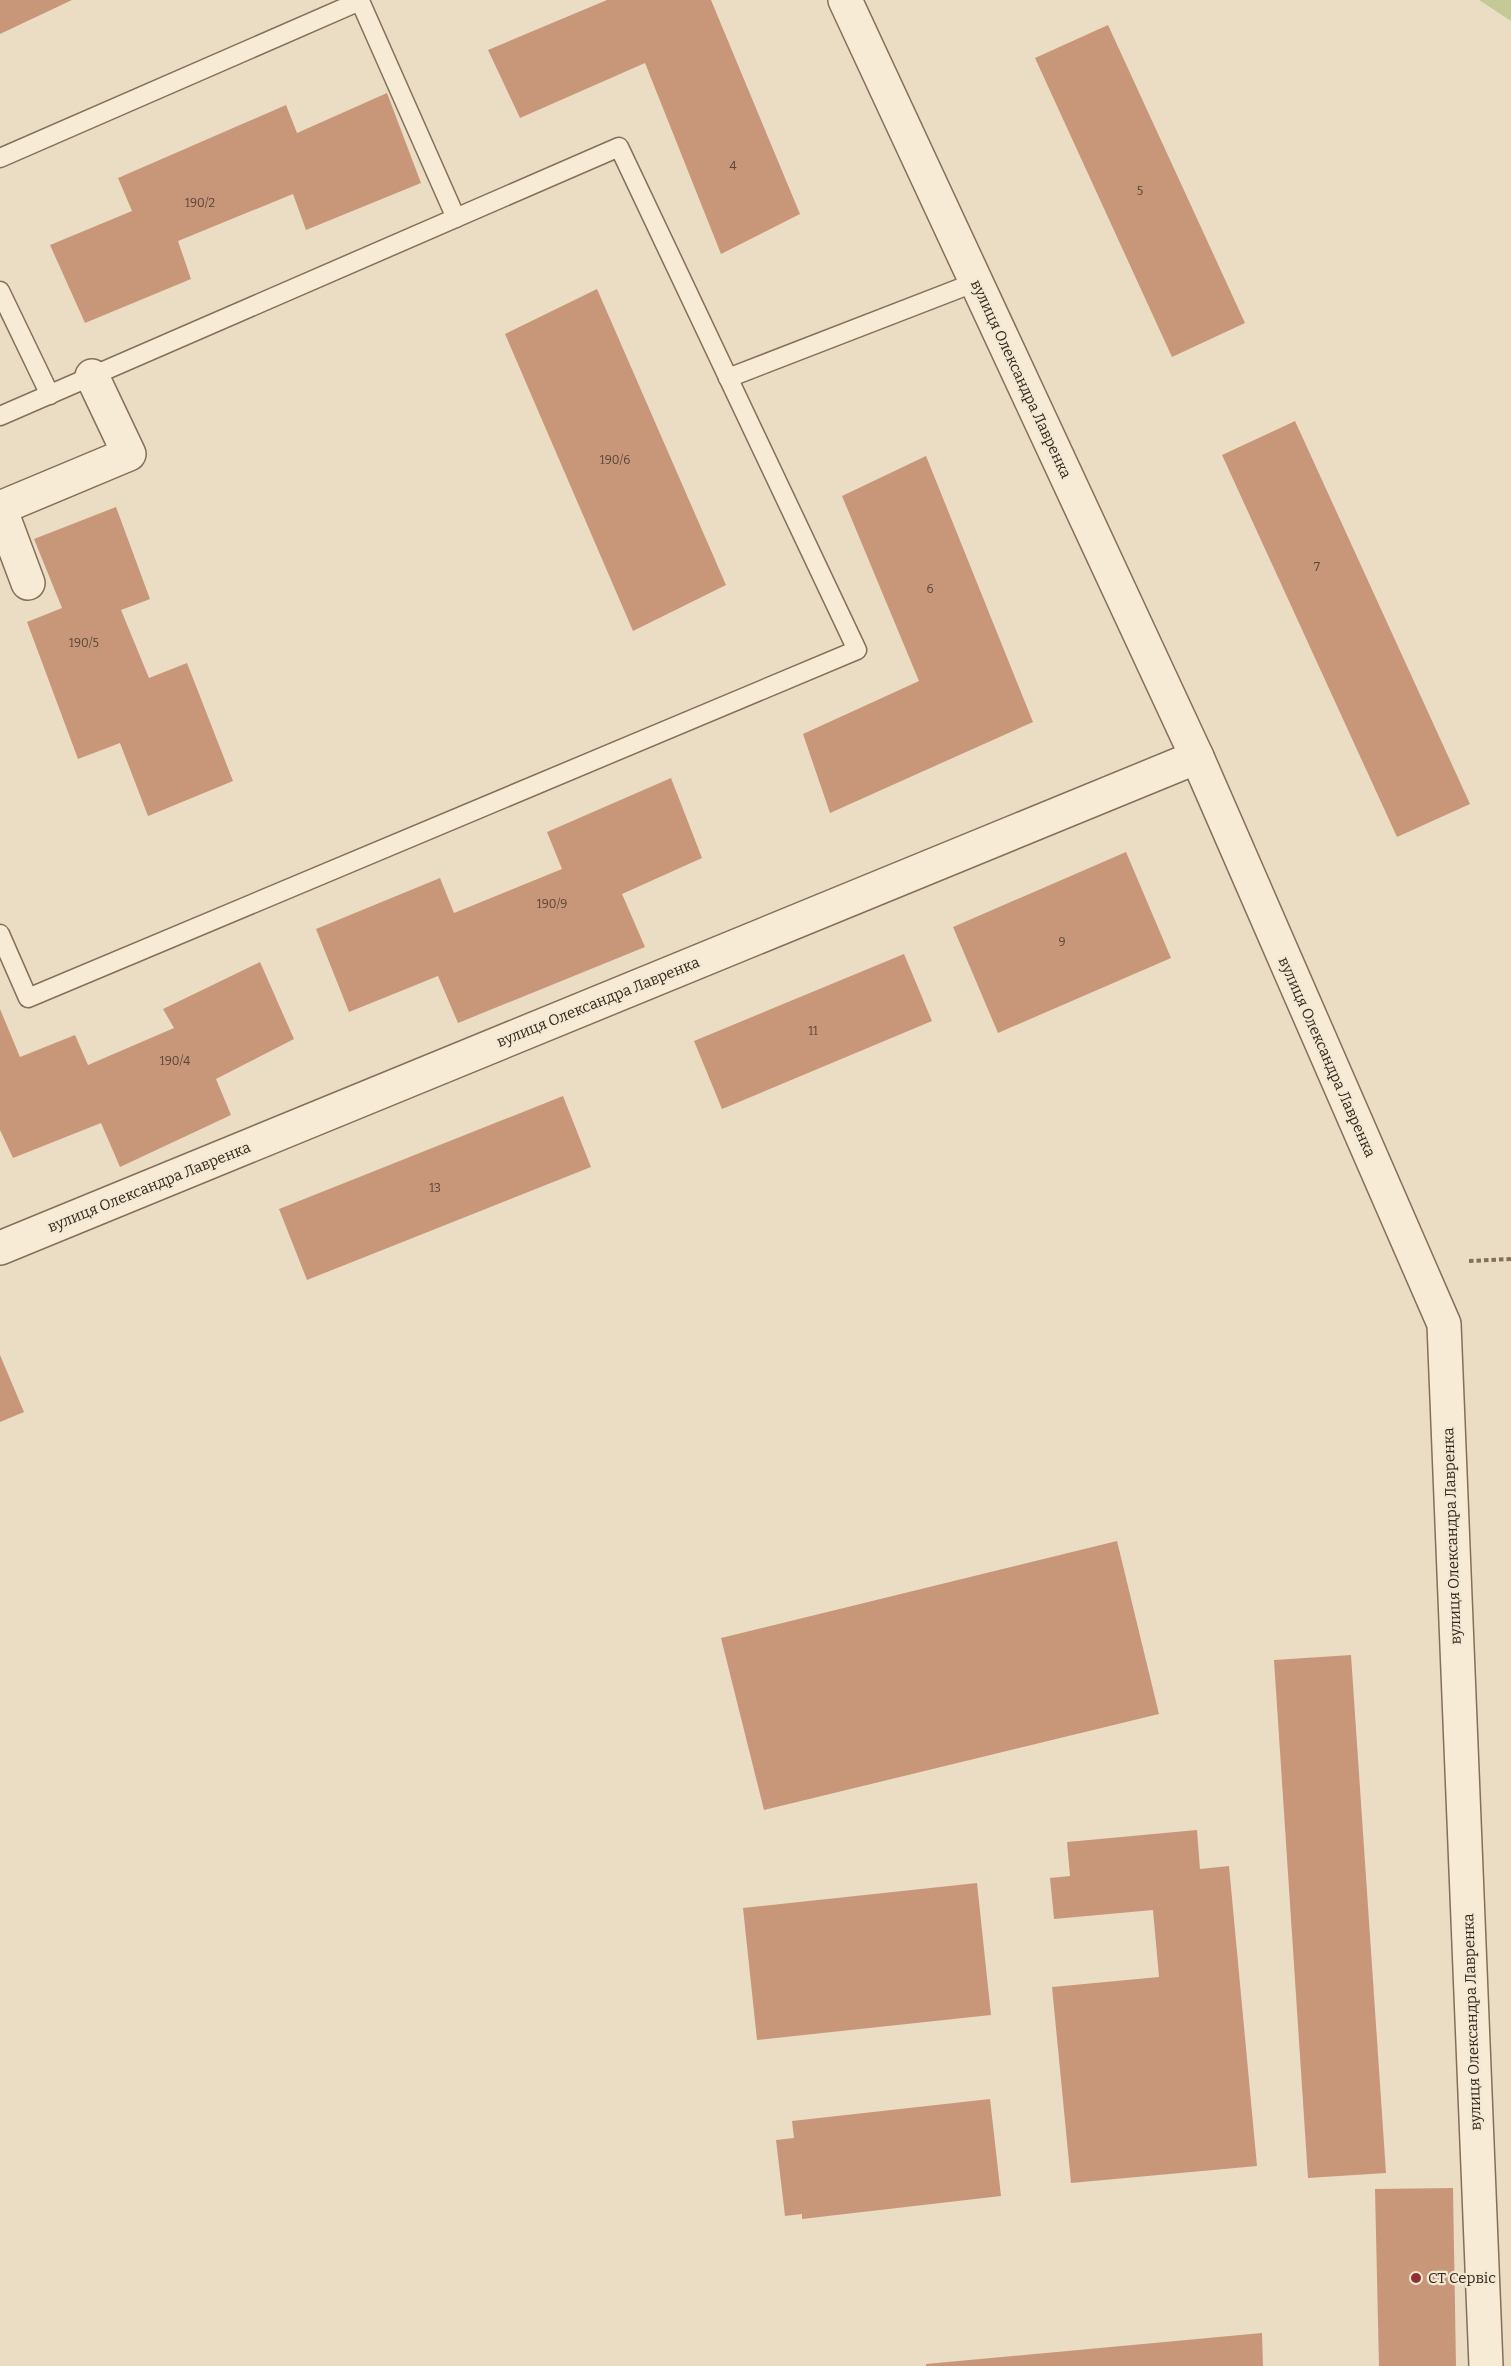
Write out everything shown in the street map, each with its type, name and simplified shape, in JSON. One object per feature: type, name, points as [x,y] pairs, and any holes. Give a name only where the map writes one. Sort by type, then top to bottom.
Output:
[{"type":"street","name":"вулиця Олександра Лавренка","points":[[844,0],[1197,757],[1444,1324],[1486,2366]]},
{"type":"street","points":[[28,583],[0,508],[129,454],[92,376]]},
{"type":"street","name":"вулиця Олександра Лавренка","points":[[0,1248],[1197,757]]},
{"type":"lane","points":[[0,158],[360,1],[456,218]]},
{"type":"lane","points":[[0,416],[619,147],[857,650],[28,998],[0,934]]},
{"type":"lane","points":[[728,378],[976,282]]},
{"type":"lane","points":[[0,291],[50,395]]},
{"type":"path","points":[[1469,1261],[1511,1260]]},
{"type":"green space","points":[[1479,0],[1511,0],[1511,21]]},
{"type":"building","points":[[0,0],[72,0],[0,34]]},
{"type":"building","points":[[607,0],[711,0],[800,214],[721,254],[645,63],[520,118],[488,50]]},
{"type":"building","points":[[1108,25],[1245,323],[1172,357],[1035,58]]},
{"type":"building","points":[[387,93],[421,183],[306,230],[293,194],[178,241],[191,279],[85,323],[50,245],[132,211],[118,178],[286,105],[297,133]]},
{"type":"building","points":[[597,289],[726,585],[633,631],[505,334]]},
{"type":"building","points":[[1295,421],[1470,804],[1397,837],[1222,455]]},
{"type":"building","points":[[926,456],[1033,722],[830,813],[803,734],[919,681],[842,496]]},
{"type":"building","points":[[116,507],[150,599],[121,610],[149,678],[187,663],[233,781],[148,816],[120,743],[78,759],[27,622],[62,608],[34,539]]},
{"type":"building","points":[[671,778],[702,858],[622,894],[645,947],[458,1023],[438,976],[349,1012],[316,929],[440,878],[454,913],[562,869],[547,832]]},
{"type":"building","points":[[1126,852],[1171,958],[998,1033],[953,927]]},
{"type":"building","points":[[904,954],[932,1021],[722,1109],[694,1041]]},
{"type":"building","points":[[260,962],[294,1039],[216,1079],[231,1115],[120,1167],[101,1123],[13,1158],[0,1130],[0,1009],[20,1057],[75,1035],[88,1065],[174,1028],[163,1009]]},
{"type":"building","points":[[563,1096],[591,1167],[307,1280],[279,1209]]},
{"type":"building","points":[[0,1355],[24,1412],[0,1422]]},
{"type":"building","points":[[1117,1541],[1159,1714],[764,1810],[721,1638]]},
{"type":"building","points":[[1351,1655],[1386,2173],[1308,2178],[1274,1660]]},
{"type":"building","points":[[1197,1830],[1200,1869],[1229,1866],[1257,2166],[1071,2183],[1052,1987],[1159,1977],[1153,1910],[1054,1919],[1050,1878],[1070,1876],[1067,1842]]},
{"type":"building","points":[[977,1883],[991,2015],[757,2040],[743,1908]]},
{"type":"building","points":[[990,2099],[1001,2196],[802,2219],[802,2214],[785,2216],[776,2140],[794,2138],[792,2121]]},
{"type":"building","name":"СТ Сервіс","points":[[1453,2188],[1456,2366],[1379,2366],[1375,2189]]},
{"type":"building","points":[[1262,2333],[1263,2366],[926,2366],[926,2364]]},
{"type":"place","name":"СТ Сервіс","points":[[1416,2278]]}]
